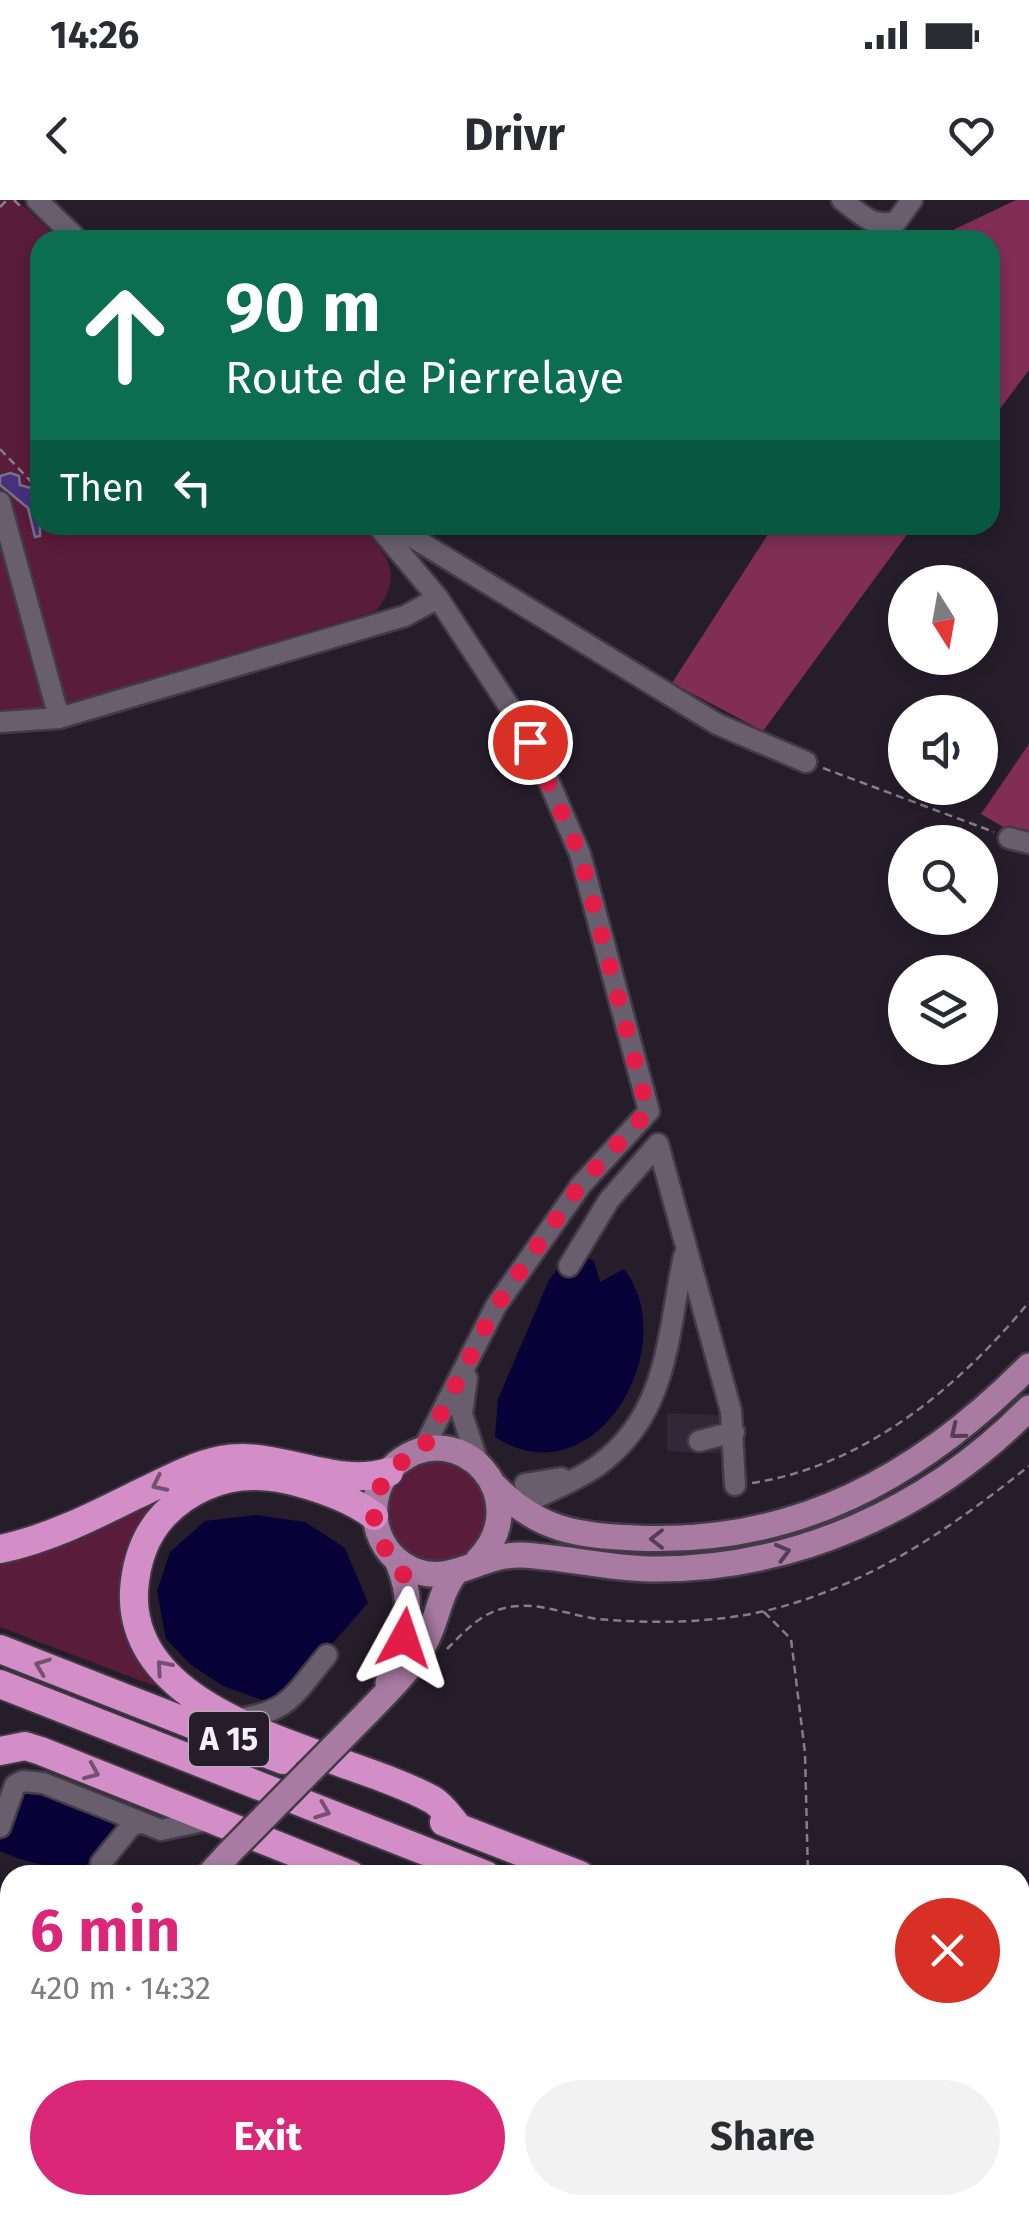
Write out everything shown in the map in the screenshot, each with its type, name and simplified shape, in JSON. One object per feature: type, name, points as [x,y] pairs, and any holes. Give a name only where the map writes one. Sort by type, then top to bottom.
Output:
[{"type":"highway","points":[[0,1549],[52,1534],[180,1474],[224,1459],[254,1458],[353,1478],[388,1472]]},
{"type":"highway","points":[[374,1516],[346,1498],[254,1476],[197,1489],[173,1505],[154,1525],[143,1547],[135,1582],[136,1616],[142,1637],[169,1676],[195,1698],[235,1719],[436,1801],[459,1828]]},
{"type":"highway","name":"A 15","points":[[0,1650],[554,1865]]},
{"type":"highway","name":"A 15","points":[[0,1684],[461,1865]]},
{"type":"highway","points":[[0,1751],[26,1746],[41,1751],[325,1865]]},
{"type":"main road","points":[[384,1693],[409,1615],[408,1589],[396,1560],[382,1544],[374,1516],[380,1485],[388,1472],[422,1451],[451,1450],[486,1474],[531,1518],[589,1535],[681,1539],[762,1527],[838,1504],[894,1476],[946,1441],[1029,1366]]},
{"type":"main road","points":[[396,1560],[419,1572],[517,1555],[614,1567],[679,1569],[789,1551],[864,1525],[920,1494],[972,1458],[1029,1408]]},
{"type":"main road","points":[[218,1865],[410,1666],[425,1643],[446,1585],[496,1537],[500,1521],[486,1474]]},
{"type":"street","points":[[37,200],[68,230]]},
{"type":"street","points":[[842,200],[874,224],[882,225],[896,222],[912,200]]},
{"type":"street","points":[[0,502],[59,718]]},
{"type":"street","points":[[386,535],[438,598],[520,723],[580,854],[648,1111],[580,1185],[496,1306],[422,1451]]},
{"type":"street","points":[[409,535],[718,724],[806,762]]},
{"type":"street","points":[[0,722],[59,718],[405,616],[438,598]]},
{"type":"street","points":[[569,1266],[610,1200],[658,1144],[734,1432],[735,1485]]},
{"type":"street","points":[[529,1492],[596,1468],[621,1447],[646,1411],[664,1367],[686,1248]]},
{"type":"street","points":[[471,1358],[462,1414],[486,1474]]},
{"type":"street","points":[[699,1442],[734,1432]]},
{"type":"street","points":[[235,1719],[270,1714],[283,1707],[328,1655]]},
{"type":"street","points":[[0,1826],[15,1786],[32,1780],[139,1823],[170,1831],[208,1820]]},
{"type":"street","points":[[116,1822],[139,1823]]},
{"type":"street","points":[[101,1863],[131,1826],[139,1823]]},
{"type":"path","points":[[0,207],[7,200]]},
{"type":"path","points":[[0,449],[30,480]]},
{"type":"path","points":[[806,762],[1019,841]]},
{"type":"path","points":[[735,1485],[810,1466],[888,1430],[952,1383],[1029,1302]]},
{"type":"path","points":[[439,1658],[479,1620],[518,1606],[629,1622],[710,1618],[763,1611],[835,1589],[886,1565],[959,1522],[1029,1466]]},
{"type":"path","points":[[763,1611],[791,1639],[805,1752],[808,1865]]},
{"type":"shaded area","points":[[0,200],[17,200],[49,230],[30,230],[30,535],[369,535],[385,556],[391,576],[385,598],[376,611],[44,710],[0,715]]},
{"type":"shaded area","points":[[1016,200],[1029,200],[1029,370],[1000,409],[1000,230],[953,230]]},
{"type":"shaded area","points":[[768,535],[907,535],[763,731],[672,683]]},
{"type":"shaded area","points":[[1029,744],[1029,842],[981,814],[987,805],[998,805],[998,789]]},
{"type":"shaded area","points":[[580,1254],[594,1261],[600,1282],[624,1269],[640,1301],[643,1337],[636,1373],[620,1406],[596,1433],[566,1449],[532,1452],[495,1437],[498,1399],[549,1280],[561,1264]]},
{"type":"shaded area","points":[[667,1413],[718,1415],[728,1454],[667,1451]]},
{"type":"shaded area","points":[[436,1461],[456,1465],[472,1476],[483,1492],[487,1512],[483,1532],[472,1548],[456,1559],[436,1563],[416,1559],[400,1548],[389,1532],[385,1512],[389,1492],[400,1476],[416,1465]]},
{"type":"shaded area","points":[[170,1487],[139,1530],[158,1680],[155,1686],[0,1627],[0,1560]]},
{"type":"shaded area","points":[[256,1515],[305,1522],[345,1548],[368,1603],[281,1702],[268,1702],[223,1686],[191,1665],[166,1639],[157,1591],[170,1552],[205,1521]]},
{"type":"shaded area","points":[[15,1785],[115,1813],[119,1837],[88,1864],[44,1865],[0,1851],[0,1827]]},
{"type":"building","points":[[0,476],[19,476],[20,485],[30,488],[30,516],[28,508],[0,485]]},
{"type":"route","points":[[404,1638],[409,1615],[408,1589],[377,1530],[375,1500],[380,1485],[398,1463],[422,1451],[496,1306],[580,1185],[648,1111],[580,854],[530,742]]}]
